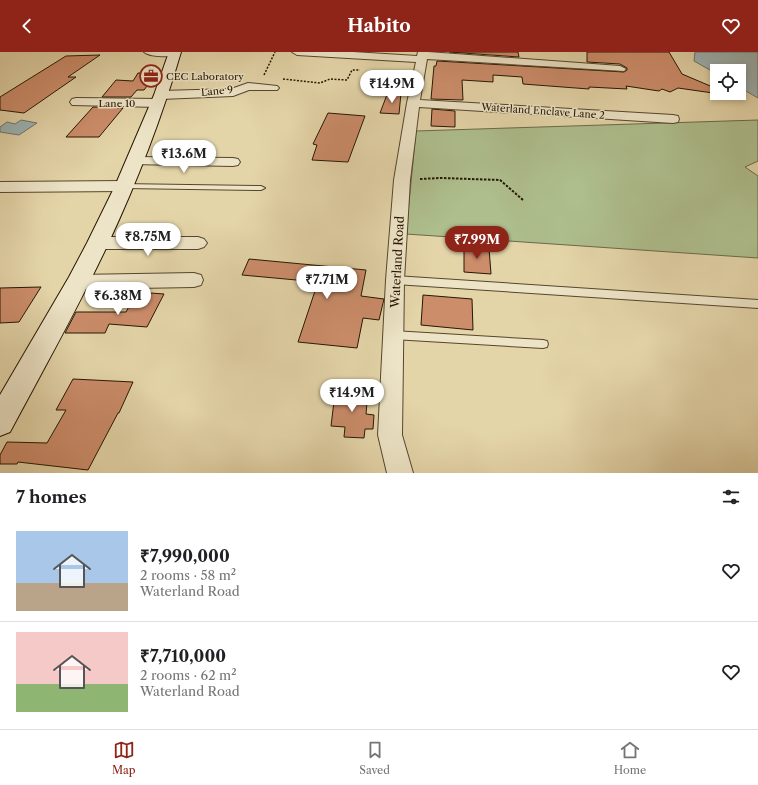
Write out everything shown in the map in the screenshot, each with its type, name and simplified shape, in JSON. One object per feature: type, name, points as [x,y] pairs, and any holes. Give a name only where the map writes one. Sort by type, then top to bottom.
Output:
[{"type":"street","points":[[0,422],[98,243],[124,186],[160,99],[175,52],[149,52]]},
{"type":"street","points":[[297,52],[423,56],[620,69]]},
{"type":"street","name":"Waterland Road","points":[[400,473],[390,435],[395,280],[402,180],[415,95],[423,56]]},
{"type":"street","name":"Lane 9","points":[[160,99],[233,92],[248,86],[274,81]]},
{"type":"street","name":"Waterland Enclave Lane 2","points":[[415,95],[673,120]]},
{"type":"street","name":"Lane 10","points":[[76,102],[160,99]]},
{"type":"street","points":[[134,161],[233,162]]},
{"type":"street","points":[[0,187],[124,186]]},
{"type":"street","points":[[98,243],[198,243]]},
{"type":"street","points":[[78,282],[194,280]]},
{"type":"lane","points":[[366,86],[415,95]]},
{"type":"lane","points":[[384,90],[415,95]]},
{"type":"lane","points":[[124,186],[261,188]]},
{"type":"lane","points":[[395,280],[758,304]]},
{"type":"lane","points":[[393,335],[543,344]]},
{"type":"path","points":[[275,52],[263,76],[274,81],[320,83],[330,79],[347,80],[352,70],[360,70]]},
{"type":"path","points":[[402,180],[441,178],[500,180],[523,200]]},
{"type":"green space","points":[[758,120],[758,161],[745,167],[758,176],[758,258],[406,234],[416,131]]},
{"type":"water","points":[[695,52],[758,52],[758,98],[746,91],[746,64],[710,64],[710,70],[694,61]]},
{"type":"water","points":[[21,120],[37,123],[19,135],[0,132],[0,127],[7,122],[15,124]]},
{"type":"building","points":[[449,52],[518,52],[519,57]]},
{"type":"building","points":[[587,52],[669,52],[682,74],[710,86],[710,93],[678,88],[670,92],[662,89],[659,91],[626,86],[627,89],[589,87],[589,89],[523,84],[522,77],[493,75],[493,82],[462,80],[463,100],[431,99],[434,66],[436,66],[437,61],[624,72],[627,70],[627,68],[620,64],[587,62]]},
{"type":"building","points":[[100,55],[68,77],[76,77],[24,113],[0,110],[0,97],[66,56]]},
{"type":"building","points":[[138,73],[157,73],[144,90],[137,90],[131,97],[102,97],[116,80],[133,81]]},
{"type":"building","points":[[388,92],[401,93],[399,114],[380,113]]},
{"type":"building","points":[[93,107],[123,108],[99,137],[66,137]]},
{"type":"building","points":[[432,109],[455,111],[455,127],[431,126]]},
{"type":"building","points":[[328,113],[365,116],[348,162],[312,160],[317,145],[313,144]]},
{"type":"building","points":[[464,246],[489,248],[491,274],[464,272]]},
{"type":"building","points":[[249,259],[366,270],[361,296],[384,299],[379,320],[363,318],[357,348],[298,342],[318,282],[242,275]]},
{"type":"building","points":[[41,287],[19,322],[0,323],[0,288]]},
{"type":"building","points":[[137,292],[164,294],[147,327],[109,324],[105,333],[65,333],[76,312],[126,312]]},
{"type":"building","points":[[423,295],[472,299],[473,330],[421,325]]},
{"type":"building","points":[[73,379],[133,382],[119,413],[88,470],[18,462],[17,464],[0,464],[0,455],[7,442],[47,443],[66,410],[56,410]]},
{"type":"building","points":[[338,389],[368,391],[366,414],[374,415],[373,429],[365,429],[364,438],[344,437],[345,427],[331,426],[335,393],[337,394]]},
{"type":"place","name":"CEC Laboratory","points":[[151,76]]}]
